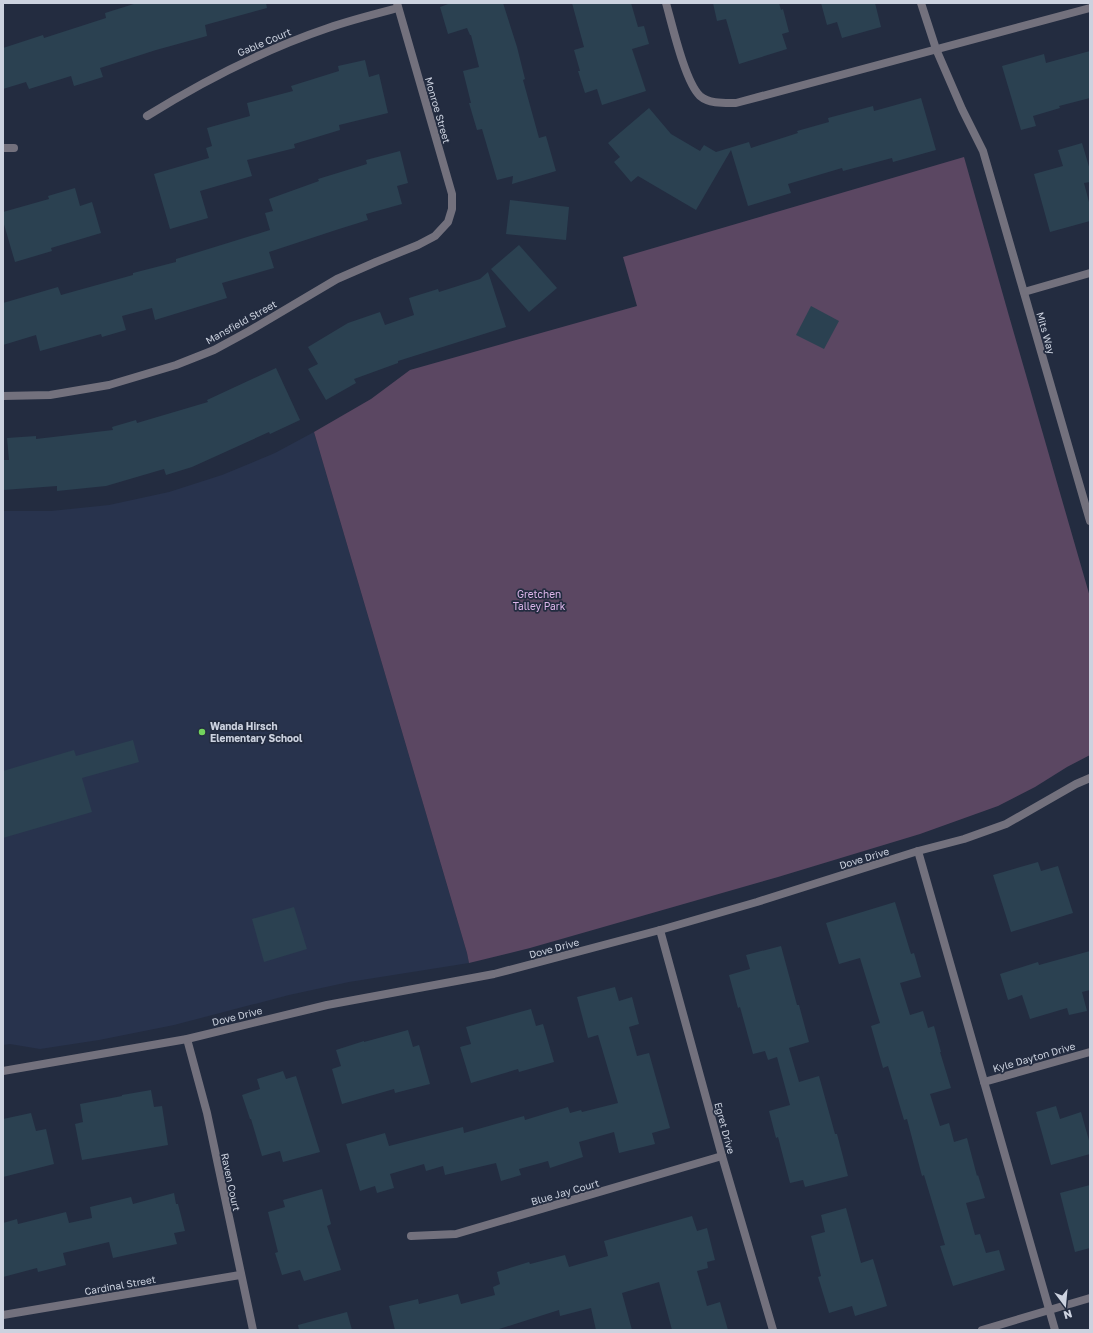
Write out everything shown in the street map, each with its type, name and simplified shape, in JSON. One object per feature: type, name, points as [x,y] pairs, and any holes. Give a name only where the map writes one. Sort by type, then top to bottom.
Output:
[{"type":"street","points":[[666,3],[689,79],[701,96],[717,103],[736,103],[1090,8]]},
{"type":"street","name":"Mits Way","points":[[921,3],[936,49],[962,109],[983,151],[1090,521]]},
{"type":"street","name":"Gable Court","points":[[147,116],[218,74],[281,45],[397,5]]},
{"type":"street","name":"Monroe Street","points":[[397,5],[452,194],[452,209],[448,222]]},
{"type":"street","points":[[3,148],[14,148]]},
{"type":"street","name":"Mansfield Street","points":[[3,396],[50,395],[109,385],[176,365],[207,353],[249,331],[337,279],[418,245],[435,236],[448,222]]},
{"type":"street","points":[[1024,292],[1090,273]]},
{"type":"street","name":"Dove Drive","points":[[3,1071],[188,1039],[327,1005],[494,974],[660,930],[757,902],[918,851],[964,839],[1006,824],[1076,784],[1090,778]]},
{"type":"street","points":[[918,851],[1055,1330]]},
{"type":"street","name":"Egret Drive","points":[[660,930],[722,1156],[773,1330]]},
{"type":"street","name":"Raven Court","points":[[188,1039],[207,1113],[240,1275],[253,1330]]},
{"type":"street","name":"Kyle Dayton Drive","points":[[984,1082],[1090,1052]]},
{"type":"street","name":"Blue Jay Court","points":[[411,1236],[456,1234],[722,1156]]},
{"type":"street","name":"Cardinal Street","points":[[3,1315],[240,1275]]},
{"type":"street","points":[[982,1330],[1090,1298]]},
{"type":"shaded area","name":"Wanda Hirsch Elementary School","points":[[314,432],[469,963],[349,982],[289,995],[174,1025],[99,1040],[40,1049],[10,1044],[3,1045],[3,511],[51,511],[109,505],[169,492],[222,475],[275,453]]},
{"type":"green space","name":"Gretchen Talley Park","points":[[964,157],[1090,597],[1090,755],[1035,787],[998,806],[920,834],[778,877],[530,948],[469,963],[314,432],[371,399],[410,370],[637,306],[623,257]]},
{"type":"building","points":[[137,3],[266,3],[267,8],[205,25],[207,36],[100,68],[103,77],[74,86],[71,76],[29,89],[26,82],[3,89],[3,48],[43,35],[44,38],[106,18],[105,13]]},
{"type":"building","points":[[451,3],[503,3],[517,47],[525,79],[523,80],[539,138],[546,136],[556,171],[512,184],[513,176],[497,180],[482,129],[477,130],[469,103],[471,103],[463,71],[479,67],[471,35],[467,28],[448,34],[440,7]]},
{"type":"building","points":[[572,3],[631,3],[638,27],[644,26],[649,44],[632,49],[646,91],[602,105],[597,89],[585,93],[578,71],[580,71],[574,50],[584,47]]},
{"type":"building","points":[[713,3],[779,3],[781,10],[783,9],[789,32],[782,34],[787,49],[739,64],[726,19],[717,21]]},
{"type":"building","points":[[821,3],[875,3],[881,27],[842,38],[837,22],[827,25]]},
{"type":"building","points":[[1090,51],[1090,98],[1059,106],[1060,108],[1033,116],[1036,126],[1021,130],[1002,66],[1044,54],[1046,63]]},
{"type":"building","points":[[365,60],[369,77],[379,74],[388,113],[339,125],[340,130],[294,144],[295,148],[247,160],[252,176],[200,191],[208,218],[170,229],[154,174],[209,158],[206,148],[212,146],[207,128],[250,116],[247,103],[293,91],[291,86],[339,71],[338,66]]},
{"type":"building","points":[[921,98],[936,150],[893,162],[892,158],[843,171],[842,168],[788,184],[791,193],[748,206],[731,150],[696,210],[638,176],[631,182],[614,162],[620,157],[608,143],[649,108],[671,134],[700,151],[704,145],[716,152],[749,142],[751,148],[798,133],[797,131],[829,122],[828,118],[873,106],[874,111]]},
{"type":"building","points":[[1082,143],[1090,170],[1090,182],[1084,183],[1090,206],[1090,221],[1050,232],[1034,174],[1063,166],[1058,150]]},
{"type":"building","points":[[400,151],[408,183],[397,186],[402,204],[366,214],[368,220],[269,252],[274,268],[222,283],[227,298],[155,320],[152,308],[122,316],[126,330],[102,337],[101,334],[40,351],[36,335],[3,345],[3,303],[58,287],[61,295],[133,275],[133,273],[176,262],[176,259],[270,230],[265,213],[273,211],[269,199],[319,181],[318,179],[367,164],[366,160]]},
{"type":"building","points":[[75,188],[80,206],[92,202],[101,233],[51,248],[52,251],[15,262],[3,221],[3,212],[49,199],[48,196]]},
{"type":"building","points":[[510,200],[569,207],[566,240],[506,234]]},
{"type":"building","points":[[519,245],[557,288],[529,312],[491,269]]},
{"type":"building","points":[[488,272],[506,327],[398,361],[398,363],[354,379],[356,383],[326,400],[308,369],[318,364],[308,347],[348,323],[380,312],[385,325],[414,315],[409,298],[438,289],[439,292],[480,279]]},
{"type":"building","points":[[811,306],[839,321],[824,349],[796,335]]},
{"type":"building","points":[[276,368],[300,420],[270,434],[269,432],[192,467],[166,475],[164,469],[106,486],[57,491],[57,486],[3,490],[3,460],[9,460],[7,438],[36,436],[36,439],[113,430],[112,427],[136,420],[137,423],[208,402],[207,400]]},
{"type":"building","points":[[133,740],[139,762],[82,778],[92,812],[3,838],[3,771],[74,750],[76,756]]},
{"type":"building","points":[[1038,862],[1041,871],[1058,866],[1073,913],[1011,932],[993,875]]},
{"type":"building","points":[[895,902],[911,954],[914,953],[921,977],[900,983],[910,1015],[923,1011],[928,1028],[934,1026],[951,1088],[930,1094],[940,1126],[949,1123],[954,1142],[967,1138],[977,1176],[978,1175],[985,1198],[966,1203],[975,1235],[980,1234],[986,1253],[999,1250],[1005,1270],[953,1286],[940,1246],[945,1245],[924,1175],[922,1176],[907,1119],[904,1120],[888,1066],[883,1068],[871,1026],[880,1023],[860,958],[839,964],[826,923]]},
{"type":"building","points":[[294,907],[307,949],[264,962],[252,919]]},
{"type":"building","points":[[781,946],[809,1042],[789,1048],[799,1082],[819,1076],[848,1176],[805,1187],[803,1180],[790,1183],[778,1137],[776,1138],[769,1111],[790,1105],[777,1057],[768,1060],[765,1051],[753,1054],[740,1007],[738,1008],[729,975],[750,969],[746,955]]},
{"type":"building","points":[[1090,951],[1090,990],[1082,992],[1087,1011],[1069,1015],[1067,1008],[1030,1019],[1022,995],[1008,1000],[1000,974],[1038,962],[1039,965]]},
{"type":"building","points":[[615,987],[619,1001],[632,997],[639,1024],[629,1027],[637,1056],[649,1053],[670,1128],[652,1133],[655,1144],[619,1153],[614,1132],[579,1142],[583,1157],[550,1168],[548,1161],[519,1169],[521,1175],[501,1181],[496,1163],[445,1175],[443,1166],[426,1171],[424,1164],[390,1174],[394,1188],[377,1193],[375,1186],[360,1191],[346,1144],[385,1133],[389,1146],[463,1127],[464,1133],[524,1116],[525,1120],[568,1107],[570,1113],[581,1110],[582,1112],[618,1103],[598,1035],[588,1038],[577,997]]},
{"type":"building","points":[[531,1009],[536,1026],[543,1024],[554,1062],[519,1072],[518,1069],[471,1083],[460,1047],[471,1044],[466,1027]]},
{"type":"building","points":[[408,1030],[413,1047],[419,1045],[430,1084],[395,1093],[394,1089],[342,1104],[332,1069],[341,1066],[336,1050]]},
{"type":"building","points":[[283,1071],[286,1079],[296,1076],[320,1152],[283,1162],[280,1151],[262,1156],[242,1095],[260,1089],[257,1079]]},
{"type":"building","points":[[151,1090],[154,1107],[162,1106],[168,1145],[82,1160],[75,1124],[83,1122],[80,1104]]},
{"type":"building","points":[[1056,1106],[1060,1119],[1081,1112],[1090,1144],[1090,1154],[1051,1165],[1036,1112]]},
{"type":"building","points":[[31,1113],[36,1131],[46,1129],[54,1164],[3,1177],[3,1119]]},
{"type":"building","points":[[1090,1185],[1090,1248],[1075,1252],[1060,1193]]},
{"type":"building","points":[[322,1189],[331,1224],[327,1226],[341,1270],[304,1281],[300,1270],[282,1275],[275,1253],[278,1252],[268,1212],[285,1207],[283,1200]]},
{"type":"building","points":[[174,1193],[185,1231],[174,1233],[177,1244],[113,1258],[109,1242],[63,1253],[66,1265],[38,1272],[37,1268],[3,1277],[3,1223],[17,1219],[18,1224],[66,1212],[69,1223],[92,1218],[90,1207],[131,1197],[133,1204]]},
{"type":"building","points":[[846,1208],[861,1263],[873,1259],[887,1306],[855,1316],[852,1306],[829,1313],[818,1277],[821,1276],[811,1236],[825,1232],[821,1215]]},
{"type":"building","points":[[692,1216],[697,1231],[707,1228],[715,1260],[707,1262],[708,1268],[697,1271],[707,1306],[720,1302],[728,1330],[672,1330],[659,1282],[622,1293],[632,1330],[596,1330],[591,1308],[560,1316],[559,1310],[496,1330],[395,1330],[389,1306],[418,1299],[419,1304],[458,1294],[461,1304],[495,1295],[493,1287],[500,1284],[497,1272],[529,1262],[530,1264],[565,1255],[569,1267],[608,1256],[604,1241]]},
{"type":"building","points":[[347,1312],[352,1330],[299,1330],[298,1325]]},
{"type":"place","name":"Wanda Hirsch Elementary School","points":[[202,732]]}]
